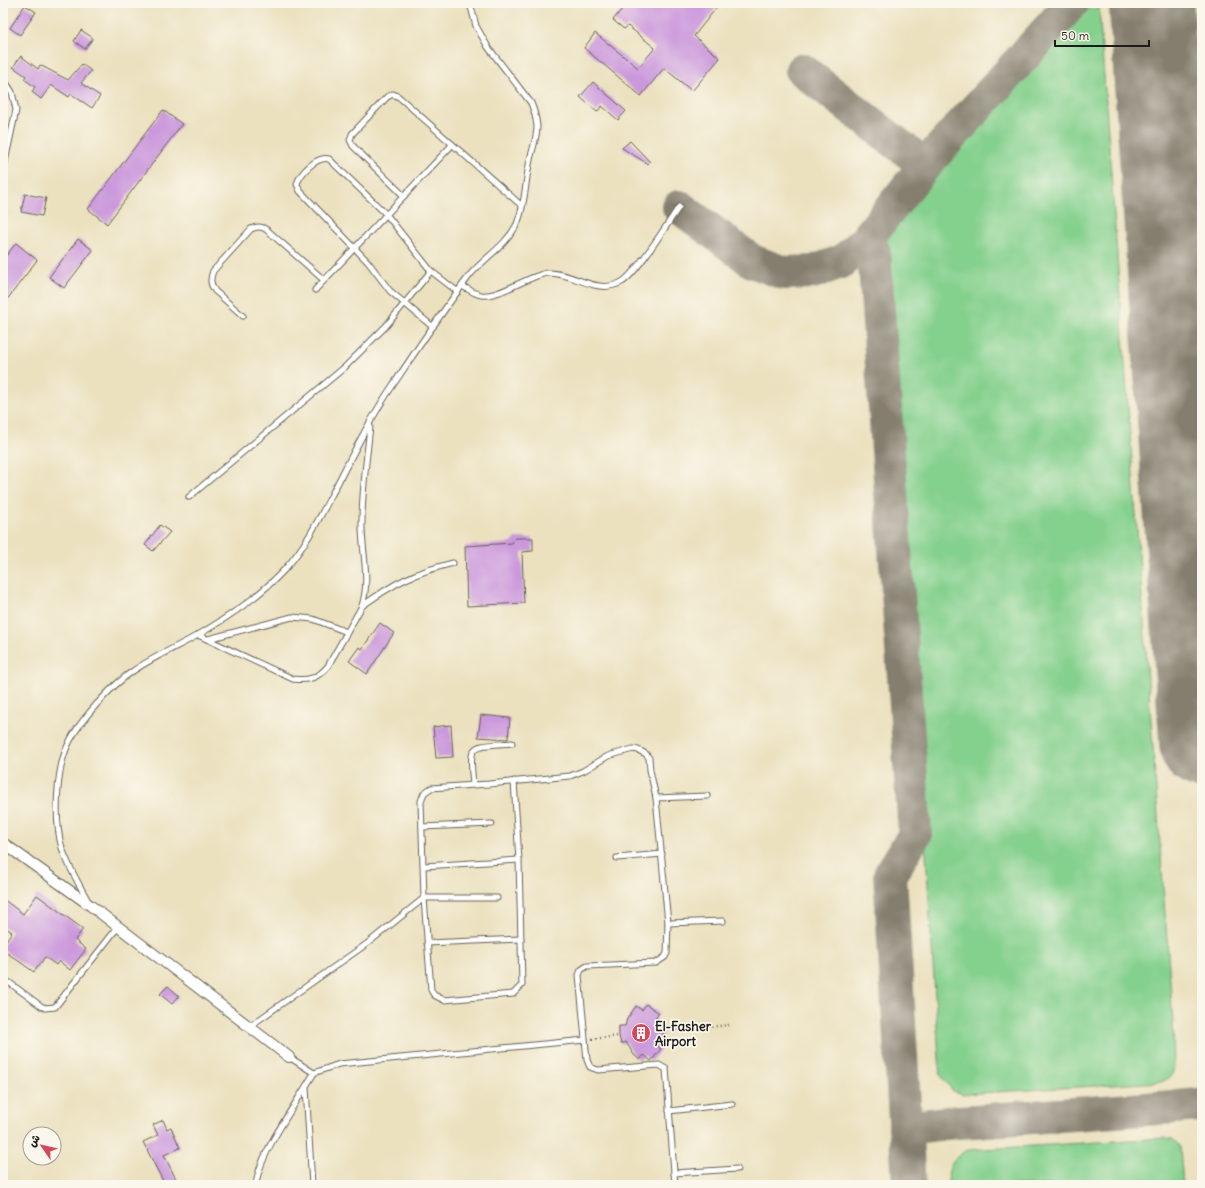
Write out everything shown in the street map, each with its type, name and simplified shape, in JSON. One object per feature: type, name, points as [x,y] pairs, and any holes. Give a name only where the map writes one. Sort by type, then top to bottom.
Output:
[{"type":"street","points":[[3,843],[91,906],[289,1056]]},
{"type":"lane","points":[[91,906],[70,867],[58,830],[57,810],[62,763],[66,748],[73,733],[130,672],[198,635],[248,604],[287,566],[304,545],[391,387],[462,286],[477,268],[507,239],[517,224],[536,134],[535,112],[531,103],[488,47],[476,26],[470,3]]},
{"type":"lane","points":[[3,78],[12,92],[16,110],[3,171]]},
{"type":"lane","points":[[404,196],[351,144],[352,134],[387,97],[396,95],[522,206]]},
{"type":"lane","points":[[315,290],[452,145]]},
{"type":"lane","points":[[433,327],[387,288],[354,248],[300,191],[297,184],[300,176],[317,160],[325,158],[329,159],[386,214],[431,271],[458,292]]},
{"type":"lane","points":[[462,286],[476,294],[486,295],[537,276],[550,273],[594,286],[614,286],[623,282],[630,275],[679,207]]},
{"type":"lane","points":[[243,316],[215,291],[211,282],[211,276],[213,271],[255,227],[259,226],[267,230],[324,280]]},
{"type":"lane","points":[[189,498],[345,367],[386,326],[431,271]]},
{"type":"lane","points":[[198,635],[293,679],[303,680],[322,674],[362,606],[367,583],[362,519],[370,423]]},
{"type":"lane","points":[[362,606],[398,581],[412,575],[453,563]]},
{"type":"lane","points":[[208,639],[292,617],[313,619],[347,632]]},
{"type":"lane","points":[[473,785],[470,758],[473,750],[480,746],[512,743]]},
{"type":"lane","points":[[514,781],[519,860],[522,981],[517,992],[444,1000],[434,994],[429,985],[424,898],[421,801],[424,792],[427,789],[432,788],[570,776],[608,756],[633,749],[638,750],[649,758],[656,798],[662,854],[668,923],[667,952],[661,961],[656,963],[587,966],[581,970],[580,975],[588,1064],[594,1070],[662,1065],[666,1073],[675,1185]]},
{"type":"lane","points":[[656,798],[707,796]]},
{"type":"lane","points":[[422,827],[492,824]]},
{"type":"lane","points":[[617,858],[662,854]]},
{"type":"lane","points":[[424,866],[519,860]]},
{"type":"lane","points":[[250,1026],[368,943],[424,898],[497,898]]},
{"type":"lane","points":[[668,923],[723,921]]},
{"type":"lane","points":[[3,978],[41,1006],[45,1008],[55,1007],[118,927]]},
{"type":"lane","points":[[427,943],[521,939]]},
{"type":"lane","points":[[256,1185],[260,1166],[314,1073],[339,1064],[585,1040]]},
{"type":"lane","points":[[289,1056],[314,1073]]},
{"type":"lane","points":[[306,1087],[312,1185]]},
{"type":"lane","points":[[669,1111],[732,1104]]},
{"type":"lane","points":[[674,1173],[737,1169]]},
{"type":"path","points":[[664,1031],[730,1025]]},
{"type":"path","points":[[585,1040],[619,1036]]},
{"type":"green space","points":[[1099,8],[1173,1022],[1174,1067],[1173,1073],[1170,1077],[1161,1082],[963,1094],[953,1091],[940,1074],[925,839],[922,837],[910,684],[895,427],[886,316],[888,248],[886,237],[888,232],[1074,18],[1087,10]]},
{"type":"green space","points":[[1164,1138],[1173,1139],[1180,1147],[1183,1185],[948,1185],[948,1173],[954,1160],[968,1150]]},
{"type":"building","points":[[627,3],[712,3],[717,7],[694,36],[720,58],[692,91],[664,68],[641,96],[584,48],[595,33],[638,68],[655,48],[628,26],[624,29],[613,20]]},
{"type":"building","points":[[25,5],[36,12],[20,35],[10,28]]},
{"type":"building","points":[[81,30],[93,38],[85,49],[74,41]]},
{"type":"building","points":[[21,56],[38,69],[40,65],[68,80],[82,64],[91,71],[81,83],[100,96],[92,108],[71,94],[69,97],[51,85],[41,99],[32,92],[35,87],[24,79],[26,76],[13,67]]},
{"type":"building","points":[[593,82],[626,111],[618,120],[602,106],[597,112],[580,97]]},
{"type":"building","points":[[163,110],[182,124],[107,224],[88,209]]},
{"type":"building","points":[[630,141],[650,162],[648,164],[622,148]]},
{"type":"building","points":[[25,194],[46,198],[42,216],[21,212]]},
{"type":"building","points":[[78,239],[93,250],[64,288],[49,277]]},
{"type":"building","points":[[16,243],[37,260],[3,305],[3,260]]},
{"type":"building","points":[[160,525],[170,532],[153,551],[145,545]]},
{"type":"building","points":[[515,538],[533,538],[533,551],[522,552],[524,603],[467,606],[465,546],[512,543]]},
{"type":"building","points":[[380,623],[394,633],[367,674],[349,661],[359,647],[362,649]]},
{"type":"building","points":[[481,715],[510,718],[508,739],[478,737]]},
{"type":"building","points":[[451,725],[453,757],[436,758],[433,727]]},
{"type":"building","points":[[37,895],[83,929],[75,940],[86,949],[70,970],[59,961],[56,965],[45,957],[34,972],[3,950],[3,945],[12,932],[3,926],[3,899],[23,914]]},
{"type":"building","points":[[168,986],[179,996],[172,1004],[160,994]]},
{"type":"building","name":"El-Fasher Airport","points":[[646,1004],[659,1013],[655,1019],[662,1024],[664,1031],[662,1039],[657,1046],[661,1049],[651,1061],[644,1055],[640,1060],[634,1055],[626,1042],[621,1044],[619,1036],[619,1026],[625,1026],[627,1019],[636,1006],[642,1010]]},
{"type":"building","points":[[163,1120],[167,1129],[171,1127],[180,1148],[164,1155],[179,1185],[165,1185],[143,1142],[158,1135],[153,1125]]},
{"type":"taxiway","points":[[925,165],[1072,3]]},
{"type":"taxiway","points":[[802,70],[925,165],[864,242]]},
{"type":"taxiway","points":[[679,207],[752,261],[784,273],[813,272],[843,261],[864,242],[874,252],[915,834],[890,875],[909,1185]]},
{"type":"taxiway","points":[[905,1128],[946,1123],[1202,1105]]},
{"type":"runway","points":[[1151,3],[1202,746]]},
{"type":"place","name":"El-Fasher Airport","points":[[641,1033]]}]
